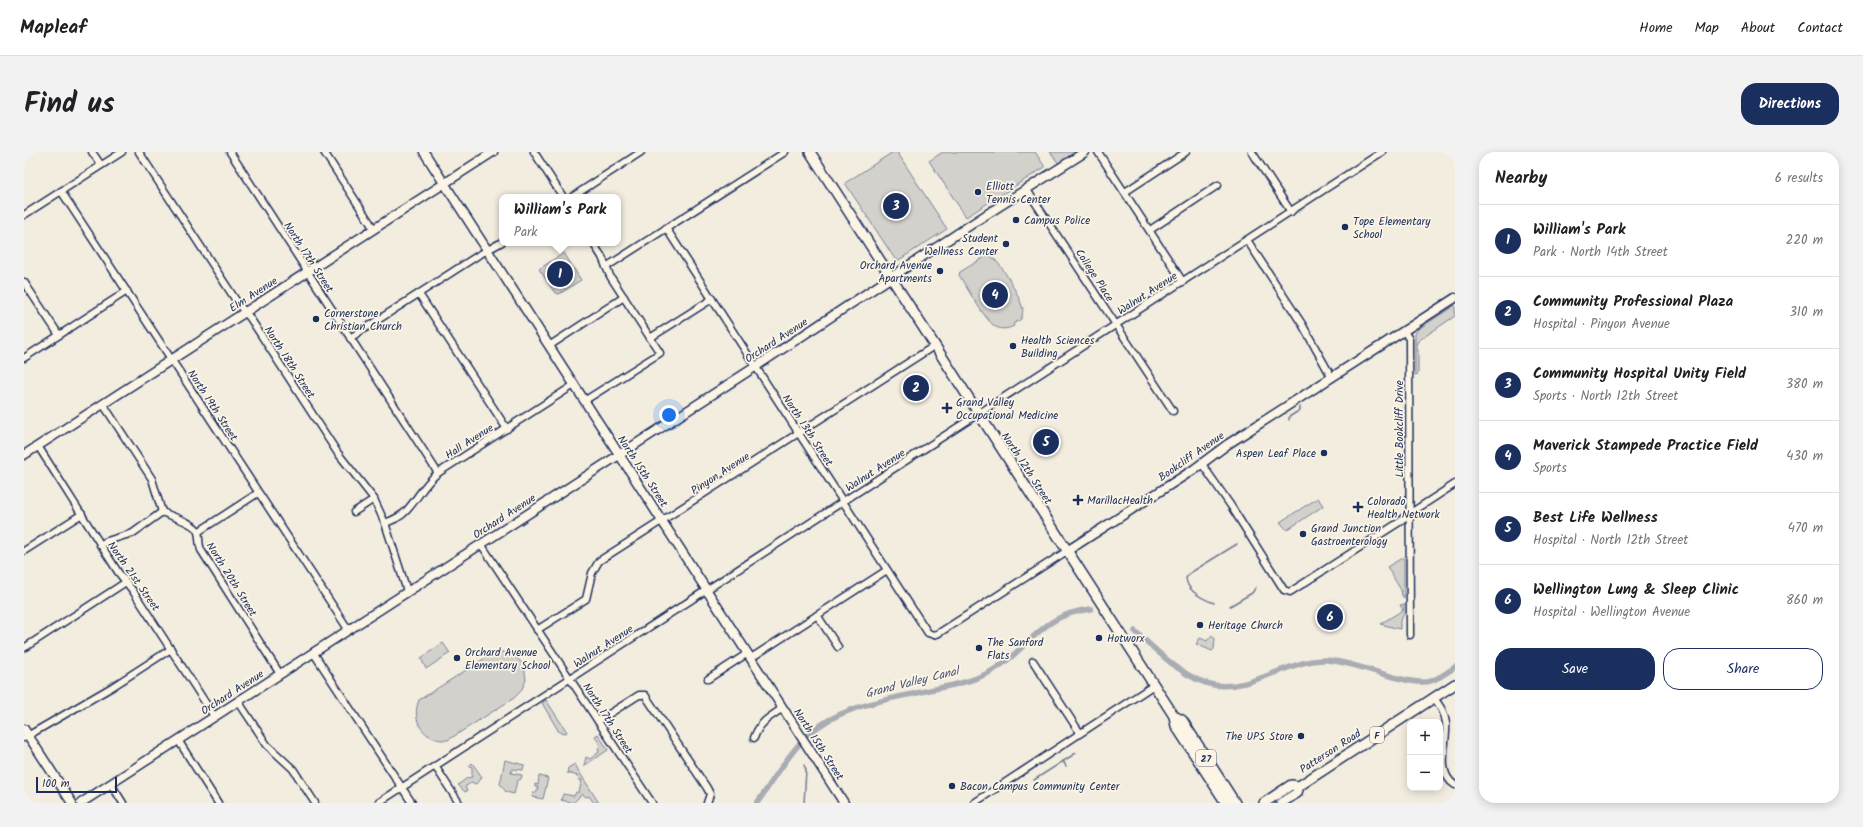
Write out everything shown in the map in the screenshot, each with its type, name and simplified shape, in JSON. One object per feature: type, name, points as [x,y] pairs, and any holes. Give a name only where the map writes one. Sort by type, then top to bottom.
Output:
[{"type":"main road","name":"North 12th Street","points":[[810,152],[1174,716],[1182,720],[1226,803]]},
{"type":"main road","name":"Patterson Road","points":[[1264,803],[1291,785],[1299,786],[1455,684]]},
{"type":"main road","name":"North 12th Street","points":[[1207,767],[1235,803]]},
{"type":"main road","name":"Patterson Road","points":[[1281,803],[1297,793],[1299,786]]},
{"type":"street","points":[[92,152],[101,166]]},
{"type":"street","points":[[24,215],[122,152]]},
{"type":"street","name":"North 18th Street","points":[[139,152],[239,305],[246,311],[337,452],[374,499],[385,523],[407,591]]},
{"type":"street","name":"North 17th Street","points":[[230,152],[438,473]]},
{"type":"street","points":[[324,152],[374,229]]},
{"type":"street","name":"North 15th Street","points":[[424,152],[750,655],[844,803]]},
{"type":"street","name":"Elm Avenue","points":[[24,454],[494,152]]},
{"type":"street","points":[[534,152],[561,194]]},
{"type":"street","points":[[577,194],[641,152]]},
{"type":"street","points":[[606,267],[785,152]]},
{"type":"street","name":"Orchard Avenue","points":[[81,803],[348,629],[756,367],[981,218],[1085,152]]},
{"type":"street","points":[[1098,152],[1183,282]]},
{"type":"street","points":[[1125,192],[1186,152]]},
{"type":"street","points":[[1252,152],[1290,212]]},
{"type":"street","name":"Walnut Avenue","points":[[378,803],[1382,152]]},
{"type":"street","points":[[1150,230],[1218,185]]},
{"type":"street","name":"College Place","points":[[1027,190],[1173,411]]},
{"type":"street","name":"North 19th Street","points":[[61,191],[348,629]]},
{"type":"street","name":"North 13th Street","points":[[666,228],[926,630],[934,635],[939,633]]},
{"type":"street","points":[[1247,240],[1302,324],[1332,378]]},
{"type":"street","points":[[350,338],[499,244]]},
{"type":"street","points":[[584,401],[660,353],[624,297],[595,246]]},
{"type":"street","points":[[24,282],[59,335]]},
{"type":"street","points":[[24,358],[127,291]]},
{"type":"street","points":[[419,294],[507,429]]},
{"type":"street","points":[[549,346],[624,297]]},
{"type":"street","name":"Bookcliff Avenue","points":[[939,633],[1202,464],[1228,444],[1455,298]]},
{"type":"street","points":[[650,338],[712,299]]},
{"type":"street","name":"Little Bookcliff Drive","points":[[1404,331],[1409,339],[1410,635]]},
{"type":"street","name":"Pinyon Avenue","points":[[537,630],[586,599],[592,573],[599,561],[663,522],[934,346]]},
{"type":"street","name":"Hall Avenue","points":[[385,523],[407,510],[426,483],[438,473],[574,385]]},
{"type":"street","points":[[100,545],[109,540],[133,533],[162,512],[152,479],[103,404]]},
{"type":"street","name":"North 21st Street","points":[[38,446],[100,545],[171,649],[214,716]]},
{"type":"street","points":[[1202,464],[1231,506],[1286,592],[1294,590],[1398,523],[1409,514],[1455,484]]},
{"type":"street","points":[[198,532],[258,493]]},
{"type":"street","points":[[354,512],[374,499]]},
{"type":"street","name":"North 20th Street","points":[[162,512],[184,520],[198,532],[198,541],[201,550],[280,674]]},
{"type":"street","points":[[24,551],[82,514]]},
{"type":"street","name":"North 17th Street","points":[[481,544],[652,803]]},
{"type":"street","points":[[708,679],[817,615],[887,570]]},
{"type":"street","points":[[24,648],[126,582]]},
{"type":"street","points":[[817,615],[838,647]]},
{"type":"street","points":[[72,803],[25,734],[112,687],[171,649]]},
{"type":"street","points":[[313,652],[412,803]]},
{"type":"street","points":[[1033,661],[1080,733]]},
{"type":"street","points":[[974,803],[1154,685]]},
{"type":"street","points":[[598,721],[630,700],[640,695],[645,695],[707,788],[710,794],[707,803]]},
{"type":"street","points":[[1434,698],[1446,718],[1445,763],[1448,779],[1455,785]]},
{"type":"street","points":[[238,701],[267,745],[293,769],[315,803]]},
{"type":"street","points":[[754,738],[758,727],[766,719],[783,708]]},
{"type":"street","points":[[178,740],[218,803]]},
{"type":"street","points":[[435,766],[459,803]]},
{"type":"street","points":[[111,784],[124,803]]},
{"type":"shaded area","points":[[893,152],[897,152],[947,229],[899,260],[895,259],[845,183]]},
{"type":"shaded area","name":"Elliott Tennis Center","points":[[943,152],[1035,152],[1045,167],[966,217],[929,161]]},
{"type":"shaded area","points":[[1050,152],[1079,152],[1059,164]]},
{"type":"shaded area","points":[[564,253],[581,280],[559,294],[555,293],[539,269]]},
{"type":"shaded area","points":[[988,255],[998,262],[1003,269],[1023,308],[1021,319],[1010,328],[1000,329],[992,324],[971,295],[959,275],[960,272]]},
{"type":"shaded area","points":[[1455,305],[1455,316],[1418,341],[1416,345],[1418,350],[1418,374],[1415,375],[1415,334],[1417,330]]},
{"type":"shaded area","points":[[1318,498],[1323,506],[1287,530],[1280,522]]},
{"type":"shaded area","points":[[1404,558],[1404,598],[1401,590],[1387,567]]},
{"type":"shaded area","points":[[1404,604],[1404,614],[1400,621],[1400,629],[1380,624],[1403,610],[1400,605]]},
{"type":"shaded area","points":[[1212,635],[1215,639],[1214,649],[1212,651],[1196,644],[1200,638],[1207,641]]},
{"type":"shaded area","points":[[443,643],[450,653],[426,669],[421,658]]},
{"type":"shaded area","points":[[503,652],[517,658],[524,665],[526,680],[521,691],[514,698],[448,740],[432,738],[426,734],[418,722],[416,715],[419,700],[493,653]]},
{"type":"shaded area","points":[[546,700],[567,732],[566,733],[559,732],[542,703]]},
{"type":"shaded area","points":[[598,734],[608,750],[584,766],[586,757],[590,759],[599,752],[598,749],[600,745],[595,736]]},
{"type":"shaded area","points":[[505,760],[524,765],[523,770],[512,769],[511,773],[522,775],[521,779],[517,781],[514,794],[506,792],[500,784]]},
{"type":"shaded area","points":[[472,763],[482,777],[478,783],[475,784],[472,782],[465,787],[467,791],[465,792],[458,785],[467,778],[472,777],[472,767],[469,766]]},
{"type":"shaded area","points":[[575,764],[599,803],[594,803],[589,796],[586,797],[582,794],[573,803],[561,800],[563,794],[574,796],[576,792],[579,792],[582,780],[579,780],[578,776],[567,773],[568,768]]},
{"type":"shaded area","points":[[539,776],[548,778],[543,799],[532,797],[533,793],[536,793],[538,787],[535,787],[535,784],[538,785]]},
{"type":"waterway","points":[[1289,420],[1289,417],[1300,410],[1300,407]]},
{"type":"waterway","points":[[1214,603],[1192,591],[1186,578],[1190,573],[1237,544]]},
{"type":"waterway","points":[[1230,606],[1252,593],[1256,587]]},
{"type":"waterway","name":"Grand Valley Canal","points":[[757,803],[787,759],[801,742],[819,726],[832,718],[845,712],[874,703],[973,680],[1004,663],[1036,634],[1059,618],[1073,612],[1091,609]]},
{"type":"waterway","points":[[1135,631],[1182,671],[1193,678],[1214,685],[1228,686],[1242,684],[1311,661],[1337,661],[1409,681],[1421,682],[1434,680],[1455,667]]},
{"type":"waterway","points":[[1034,780],[1076,753]]},
{"type":"waterway","points":[[1063,761],[1066,766]]},
{"type":"waterway","points":[[804,765],[806,770],[804,803]]},
{"type":"place","name":"Elliott Tennis Center","points":[[978,192]]},
{"type":"place","name":"Community Hospital Unity Field","points":[[896,206]]},
{"type":"place","name":"Campus Police","points":[[1016,220]]},
{"type":"place","name":"Tope Elementary School","points":[[1345,227]]},
{"type":"place","name":"Student Wellness Center","points":[[1006,244]]},
{"type":"place","name":"Orchard Avenue Apartments","points":[[940,271]]},
{"type":"place","name":"William's Park","points":[[560,274]]},
{"type":"place","name":"Maverick Stampede Practice Field","points":[[995,295]]},
{"type":"place","name":"Cornerstone Christian Church","points":[[316,319]]},
{"type":"place","name":"Health Sciences Building","points":[[1013,346]]},
{"type":"place","name":"Community Professional Plaza","points":[[916,388]]},
{"type":"place","name":"Grand Valley Occupational Medicine","points":[[947,408]]},
{"type":"place","name":"Best Life Wellness","points":[[1046,442]]},
{"type":"place","name":"Aspen Leaf Place","points":[[1324,453]]},
{"type":"place","name":"MarillacHealth","points":[[1078,500]]},
{"type":"place","name":"Colorado Health Network","points":[[1358,507]]},
{"type":"place","name":"Grand Junction Gastroenterology","points":[[1303,534]]},
{"type":"place","name":"Wellington Lung & Sleep Clinic","points":[[1330,617]]},
{"type":"place","name":"Heritage Church","points":[[1200,625]]},
{"type":"place","name":"Hotworx","points":[[1099,638]]},
{"type":"place","name":"The Sanford Flats","points":[[979,648]]},
{"type":"place","name":"Orchard Avenue Elementary School","points":[[457,658]]},
{"type":"place","name":"The UPS Store","points":[[1301,736]]},
{"type":"place","name":"Bacon Campus Community Center","points":[[952,786]]}]
